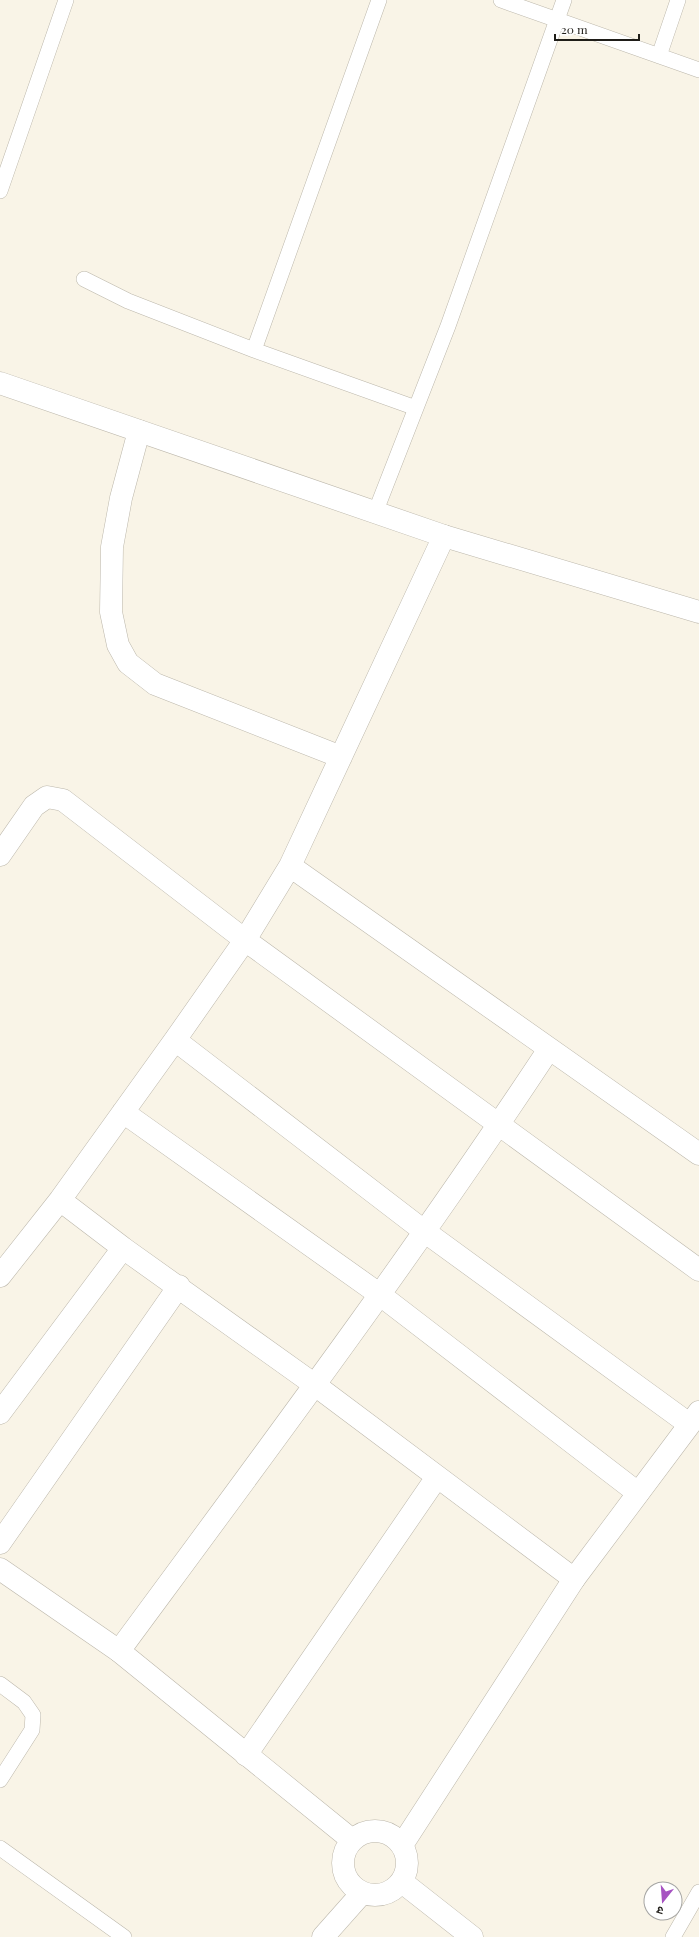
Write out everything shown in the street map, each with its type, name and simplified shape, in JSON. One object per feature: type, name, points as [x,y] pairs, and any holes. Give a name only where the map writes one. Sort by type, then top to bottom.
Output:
[{"type":"street","points":[[0,382],[444,536],[699,612]]},
{"type":"street","points":[[139,431],[121,498],[112,547],[111,612],[118,645],[128,663],[155,684],[341,757]]},
{"type":"street","points":[[0,1276],[60,1200],[175,1040],[245,940],[290,866],[444,536]]},
{"type":"street","points":[[0,855],[34,806],[47,797],[63,800],[245,940],[699,1270]]},
{"type":"street","points":[[290,866],[699,1154]]},
{"type":"street","points":[[175,1040],[424,1231],[694,1418],[574,1579],[402,1845]]},
{"type":"street","points":[[119,1651],[315,1385],[500,1124],[549,1049]]},
{"type":"street","points":[[123,1112],[379,1294],[638,1493]]},
{"type":"street","points":[[60,1200],[123,1248],[315,1385],[574,1579]]},
{"type":"street","points":[[0,1413],[123,1248]]},
{"type":"street","points":[[0,1543],[178,1286]]},
{"type":"street","points":[[246,1755],[438,1477]]},
{"type":"street","points":[[0,1569],[119,1651],[352,1840]]},
{"type":"street","points":[[378,1831],[391,1836],[402,1845],[408,1863],[402,1882],[394,1890],[384,1895],[373,1896],[362,1893],[353,1887],[346,1879],[342,1859],[352,1840],[360,1834],[378,1831]]},
{"type":"street","points":[[402,1882],[472,1937]]},
{"type":"street","points":[[323,1937],[362,1893]]},
{"type":"lane","points":[[0,191],[66,0]]},
{"type":"lane","points":[[254,350],[379,0]]},
{"type":"lane","points":[[500,0],[699,70]]},
{"type":"lane","points":[[375,513],[448,326],[564,0]]},
{"type":"lane","points":[[659,56],[678,0]]},
{"type":"lane","points":[[84,279],[128,301],[254,350],[416,408]]},
{"type":"lane","points":[[0,1684],[24,1702],[33,1714],[32,1730],[0,1780]]},
{"type":"lane","points":[[0,1848],[124,1937]]},
{"type":"lane","points":[[673,1937],[699,1892]]}]
